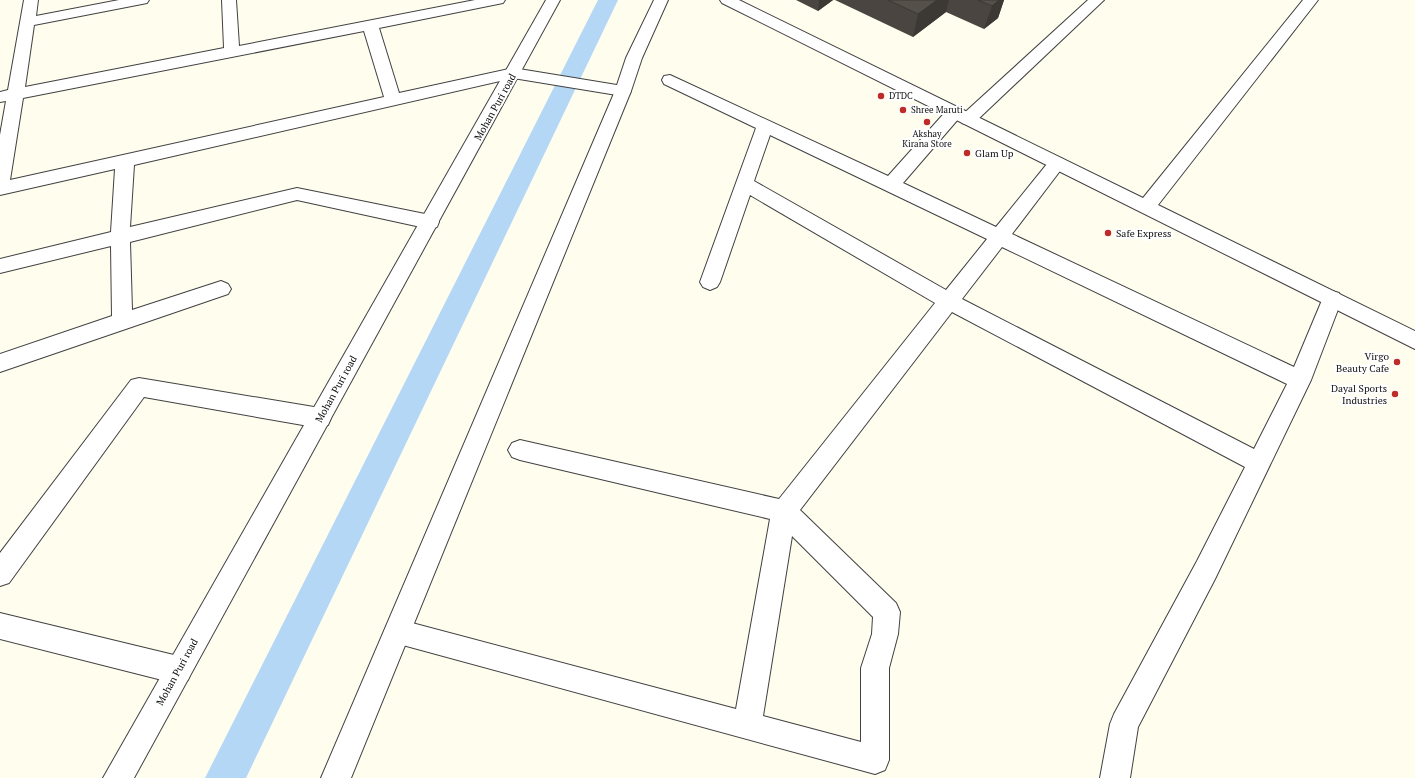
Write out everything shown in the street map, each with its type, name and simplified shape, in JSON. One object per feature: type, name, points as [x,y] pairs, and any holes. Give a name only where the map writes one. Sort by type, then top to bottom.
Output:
[{"type":"street","points":[[31,0],[27,22],[7,96],[0,188],[513,74],[623,91]]},
{"type":"street","points":[[27,22],[106,4],[142,0]]},
{"type":"street","points":[[229,0],[232,52]]},
{"type":"street","points":[[417,0],[424,15]]},
{"type":"street","points":[[7,96],[497,0]]},
{"type":"street","name":"Mohan Puri road","points":[[118,778],[513,74],[553,0]]},
{"type":"street","points":[[336,778],[623,91],[634,58],[661,0]]},
{"type":"street","points":[[727,0],[1415,340]]},
{"type":"street","points":[[890,184],[961,116],[1097,0]]},
{"type":"street","points":[[1146,207],[1311,0]]},
{"type":"street","points":[[370,25],[393,100]]},
{"type":"street","points":[[670,80],[1300,380]]},
{"type":"street","points":[[710,282],[765,125]]},
{"type":"street","points":[[122,321],[120,237],[126,160]]},
{"type":"street","points":[[746,725],[784,511],[1057,163]]},
{"type":"street","points":[[745,184],[950,301],[1259,463]]},
{"type":"street","points":[[0,266],[296,194],[430,222]]},
{"type":"street","points":[[0,363],[221,289]]},
{"type":"street","points":[[1115,778],[1124,724],[1206,570],[1300,380],[1332,300]]},
{"type":"street","points":[[0,574],[139,387],[320,418]]},
{"type":"street","points":[[397,632],[875,760],[875,668],[885,634],[887,612],[784,511],[520,450]]},
{"type":"street","points":[[0,626],[178,670]]},
{"type":"building","points":[[888,0],[937,0],[918,14]]},
{"type":"building","points":[[978,0],[999,0],[992,6]]},
{"type":"waterway","points":[[225,778],[608,0]]},
{"type":"place","name":"DTDC","points":[[881,96]]},
{"type":"place","name":"Shree Maruti","points":[[903,110]]},
{"type":"place","name":"Akshay Kirana Store","points":[[927,122]]},
{"type":"place","name":"Glam Up","points":[[967,153]]},
{"type":"place","name":"Safe Express","points":[[1108,233]]},
{"type":"place","name":"Virgo Beauty Cafe","points":[[1397,362]]},
{"type":"place","name":"Dayal Sports Industries","points":[[1395,394]]}]
